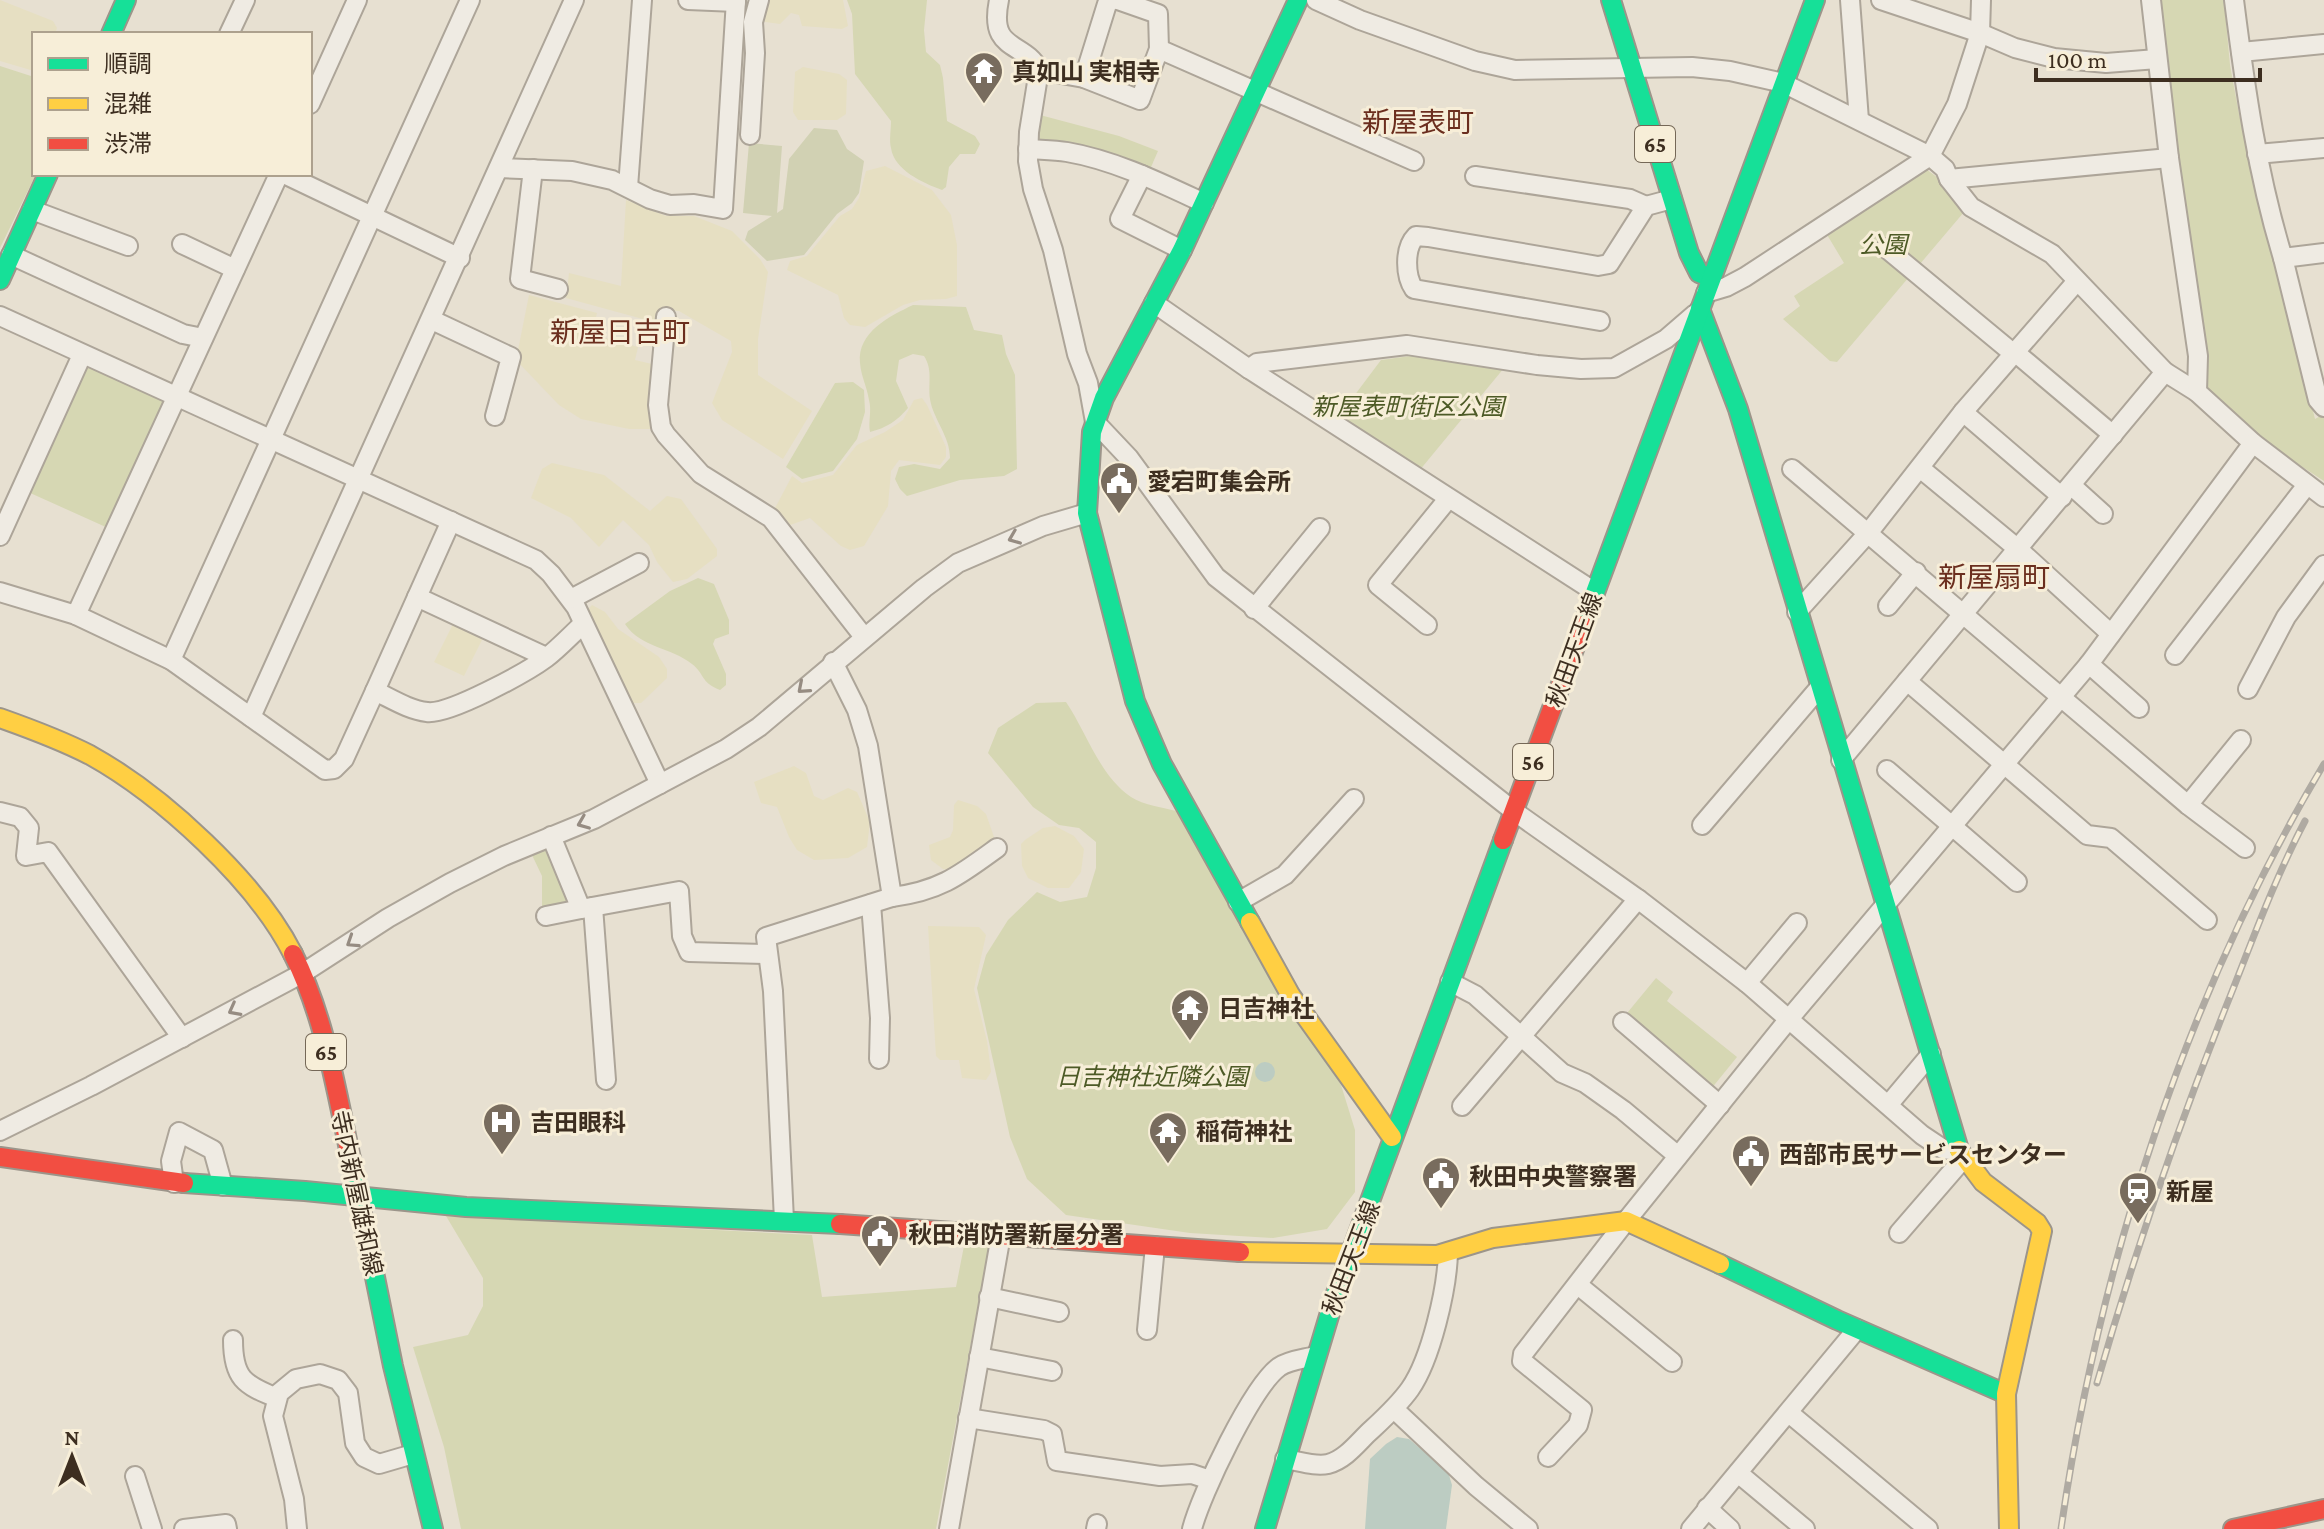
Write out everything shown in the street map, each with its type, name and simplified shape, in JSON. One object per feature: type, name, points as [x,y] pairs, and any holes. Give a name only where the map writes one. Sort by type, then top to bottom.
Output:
[{"type":"street","points":[[112,32],[126,0]]},
{"type":"street","points":[[230,32],[245,0]]},
{"type":"street","points":[[312,100],[357,0]]},
{"type":"street","points":[[171,660],[470,0]]},
{"type":"street","points":[[251,717],[574,0]]},
{"type":"street","points":[[628,187],[642,0]]},
{"type":"street","points":[[499,168],[572,171],[612,180],[650,199],[670,205],[694,204],[723,209],[736,1],[688,0]]},
{"type":"street","points":[[750,135],[755,53],[753,22],[759,0]]},
{"type":"street","points":[[999,0],[999,31],[1005,43],[1035,62],[1039,70],[1028,149],[1033,189],[1053,250],[1077,354],[1088,383],[1095,422],[1129,458],[1216,577],[1515,812],[1638,899],[1747,983],[1932,1142],[1961,1155]]},
{"type":"street","points":[[1039,70],[1084,78],[1140,100],[1159,49],[1158,14],[1115,0],[1107,4],[1084,78]]},
{"type":"street","points":[[1298,0],[1182,250],[1104,398],[1095,422],[1087,513],[1135,701],[1162,764],[1291,996],[1392,1137]]},
{"type":"street","points":[[1316,0],[1360,20],[1460,56],[1515,70],[1692,67],[1730,71],[1783,83],[1859,120],[1930,156],[1945,169],[1971,207],[2052,254],[2165,372],[2197,392],[2253,443],[2324,497]]},
{"type":"street","name":"65","points":[[1611,0],[1689,253],[1706,293]]},
{"type":"street","name":"秋田天王線","points":[[1265,1529],[1315,1356],[1381,1176],[1392,1137],[1815,0]]},
{"type":"street","points":[[1850,0],[1859,120]]},
{"type":"street","points":[[1881,0],[2015,48],[2054,58],[2106,63],[2157,59]]},
{"type":"street","points":[[1249,369],[1257,363],[1407,345],[1537,365],[1614,368],[1666,339],[1706,293],[1745,277],[1930,156],[1957,104],[1980,33],[1981,0]]},
{"type":"street","points":[[2151,0],[2169,158],[2198,356],[2197,392]]},
{"type":"street","points":[[2234,0],[2257,154],[2271,219],[2318,400],[2324,407]]},
{"type":"street","points":[[2241,52],[2324,44]]},
{"type":"street","points":[[1159,49],[1414,161]]},
{"type":"street","points":[[2257,154],[2324,148]]},
{"type":"street","points":[[1028,149],[1067,152],[1142,175],[1204,203]]},
{"type":"street","points":[[1949,179],[2169,158]]},
{"type":"street","points":[[533,169],[520,279],[558,289]]},
{"type":"street","points":[[1142,175],[1120,219],[1182,250]]},
{"type":"street","points":[[0,280],[47,176]]},
{"type":"street","points":[[76,615],[280,176]]},
{"type":"street","points":[[285,176],[460,258]]},
{"type":"street","points":[[1475,176],[1630,199],[1646,206],[1672,199]]},
{"type":"street","points":[[1600,321],[1414,289],[1407,279],[1411,241],[1416,236],[1428,237],[1598,266],[1609,264],[1646,206]]},
{"type":"street","points":[[32,210],[128,246]]},
{"type":"street","points":[[182,244],[235,269]]},
{"type":"street","points":[[1886,248],[2113,435]]},
{"type":"street","points":[[2283,258],[2324,253]]},
{"type":"street","points":[[11,255],[183,334],[203,338]]},
{"type":"street","points":[[1797,612],[1869,532],[1963,412],[2077,281]]},
{"type":"street","points":[[1706,293],[1797,612],[1961,1155],[1994,1191],[2037,1223],[2042,1231],[2006,1394],[2009,1529]]},
{"type":"street","points":[[1154,303],[1249,369],[1595,592]]},
{"type":"street","points":[[0,316],[536,560],[571,599],[660,784]]},
{"type":"street","points":[[666,317],[658,405],[661,427],[701,474],[771,518],[864,637]]},
{"type":"street","points":[[432,320],[511,357],[495,416]]},
{"type":"street","points":[[0,536],[82,355]]},
{"type":"street","points":[[1841,760],[2165,372]]},
{"type":"street","points":[[1963,412],[2067,492],[2103,514]]},
{"type":"street","points":[[1548,1457],[1578,1425],[1582,1410],[1522,1361],[1523,1354],[1788,1020],[2089,664],[2253,443]]},
{"type":"street","points":[[1920,468],[2018,549],[2111,634]]},
{"type":"street","points":[[1792,469],[2188,805],[2245,848]]},
{"type":"street","points":[[2175,655],[2307,485]]},
{"type":"street","points":[[1427,625],[1378,585],[1448,499]]},
{"type":"street","points":[[0,1131],[303,973],[388,918],[450,883],[594,819],[726,749],[759,727],[833,662],[958,563],[1043,526],[1087,513]]},
{"type":"street","points":[[0,592],[76,615],[171,660],[325,770],[334,769],[344,759],[451,521]]},
{"type":"street","points":[[1254,609],[1320,528]]},
{"type":"street","points":[[571,599],[639,563]]},
{"type":"street","points":[[2248,689],[2286,617],[2324,565]]},
{"type":"street","points":[[1888,606],[1916,572]]},
{"type":"street","points":[[417,597],[546,657]]},
{"type":"street","points":[[375,691],[408,707],[430,713],[448,709],[546,657],[583,624]]},
{"type":"street","points":[[833,662],[857,710],[868,746],[892,897]]},
{"type":"street","points":[[2089,664],[2139,708]]},
{"type":"street","points":[[1907,681],[2087,835],[2111,838],[2207,920]]},
{"type":"street","points":[[1702,825],[1820,687]]},
{"type":"street","name":"寺内新屋雄和線","points":[[0,718],[58,738],[146,791],[218,859],[270,915],[303,973],[361,1198],[381,1309],[433,1529]]},
{"type":"street","points":[[2188,805],[2241,740]]},
{"type":"street","points":[[1887,770],[2017,882]]},
{"type":"street","points":[[1238,902],[1285,875],[1354,799]]},
{"type":"street","points":[[0,812],[20,817],[29,828],[26,856],[48,852],[182,1038]]},
{"type":"street","points":[[551,836],[587,908],[606,1080]]},
{"type":"street","points":[[784,1220],[773,991],[766,937],[892,897],[922,894],[953,880],[997,848]]},
{"type":"street","points":[[546,916],[679,891],[682,936],[689,952],[766,954]]},
{"type":"street","points":[[1462,1106],[1638,899]]},
{"type":"street","points":[[871,904],[880,1018],[879,1059]]},
{"type":"street","points":[[1747,983],[1797,923]]},
{"type":"street","points":[[1450,982],[1475,995],[1562,1073],[1585,1083],[1678,1156]]},
{"type":"street","points":[[1623,1022],[1720,1105]]},
{"type":"street","points":[[1889,1104],[1931,1054]]},
{"type":"street","points":[[174,1183],[171,1161],[179,1132],[213,1150],[223,1186]]},
{"type":"street","points":[[1899,1233],[1961,1155]]},
{"type":"street","points":[[0,1157],[174,1183],[305,1191],[466,1207],[784,1220],[1271,1254],[1448,1253],[1493,1238],[1626,1221],[1857,1329],[2006,1394]]},
{"type":"street","points":[[949,1529],[1001,1235]]},
{"type":"street","points":[[1147,1330],[1155,1246]]},
{"type":"street","points":[[1285,1459],[1327,1464],[1342,1458],[1394,1409],[1423,1367],[1447,1271],[1448,1253]]},
{"type":"street","points":[[1578,1285],[1672,1362]]},
{"type":"street","points":[[989,1297],[1059,1312]]},
{"type":"street","points":[[1691,1529],[1857,1329]]},
{"type":"street","points":[[233,1340],[238,1376],[254,1389],[277,1398]]},
{"type":"street","points":[[1192,1529],[1198,1504],[1210,1480],[1244,1416],[1272,1373],[1283,1364],[1315,1356]]},
{"type":"street","points":[[979,1357],[1052,1371]]},
{"type":"street","points":[[297,1529],[294,1499],[273,1416],[279,1393],[296,1379],[320,1374],[338,1380],[348,1393],[355,1443],[364,1457],[379,1464],[413,1454]]},
{"type":"street","points":[[1394,1409],[1476,1486],[1528,1529]]},
{"type":"street","points":[[1789,1413],[1928,1529]]},
{"type":"street","points":[[968,1418],[1044,1430],[1052,1434],[1057,1461],[1160,1476],[1192,1474],[1210,1480]]},
{"type":"street","points":[[1738,1473],[1805,1529]]},
{"type":"street","points":[[135,1476],[152,1529]]},
{"type":"street","points":[[1707,1508],[1730,1529]]},
{"type":"street","points":[[2233,1529],[2324,1509]]},
{"type":"street","points":[[184,1529],[226,1524],[227,1529]]},
{"type":"shaded area","points":[[0,0],[53,21],[56,32],[32,32],[32,70],[0,61]]},
{"type":"shaded area","points":[[764,0],[843,0],[848,26],[842,29],[802,26],[799,15],[791,13],[780,24],[758,21]]},
{"type":"shaded area","points":[[803,67],[839,74],[847,80],[846,114],[837,120],[798,120],[793,112],[795,72]]},
{"type":"shaded area","points":[[885,166],[932,190],[951,215],[957,245],[957,296],[903,305],[865,327],[850,325],[844,318],[838,295],[787,270],[790,261],[807,256],[840,216],[852,209],[859,198],[866,171]]},
{"type":"shaded area","points":[[626,200],[666,216],[694,216],[732,231],[760,259],[768,272],[758,339],[758,375],[812,411],[783,459],[722,420],[712,403],[732,352],[731,341],[679,311],[662,310],[661,324],[566,298],[569,273],[621,286]]},
{"type":"shaded area","points":[[529,295],[597,313],[592,334],[638,347],[635,360],[656,365],[650,429],[629,429],[581,419],[559,405],[516,360]]},
{"type":"shaded area","points":[[922,398],[946,447],[946,457],[940,465],[899,460],[891,471],[888,506],[864,546],[850,550],[841,546],[810,518],[790,525],[773,512],[792,476],[802,483],[833,475],[857,445],[903,420],[914,400]]},
{"type":"shaded area","points":[[552,463],[604,475],[650,511],[667,496],[681,499],[717,549],[717,556],[687,579],[673,582],[657,562],[649,545],[623,520],[599,547],[571,518],[531,498],[542,469]]},
{"type":"shaded area","points":[[592,605],[605,612],[618,629],[659,657],[667,669],[667,678],[641,703],[631,703],[585,612]]},
{"type":"shaded area","points":[[453,624],[483,638],[464,676],[434,662]]},
{"type":"shaded area","points":[[794,766],[806,773],[814,796],[823,800],[848,788],[857,792],[870,822],[867,847],[848,858],[814,860],[797,850],[777,807],[761,803],[754,782]]},
{"type":"shaded area","points":[[958,800],[977,806],[986,814],[994,837],[989,845],[949,870],[943,869],[931,860],[929,845],[950,837],[954,805]]},
{"type":"shaded area","points":[[1055,826],[1074,836],[1084,849],[1081,872],[1069,888],[1048,888],[1028,878],[1022,866],[1021,844],[1043,828]]},
{"type":"shaded area","points":[[928,926],[979,927],[986,935],[974,989],[987,1041],[991,1072],[986,1080],[962,1078],[959,1060],[940,1060],[936,1056]]},
{"type":"shaded area","points":[[1265,1062],[1272,1065],[1275,1072],[1272,1079],[1265,1082],[1258,1079],[1255,1072],[1258,1065]]},
{"type":"shaded area","points":[[1397,1437],[1409,1439],[1448,1472],[1452,1485],[1446,1529],[1365,1529],[1370,1459]]},
{"type":"green space","points":[[847,0],[927,0],[924,30],[926,52],[940,65],[947,121],[975,136],[980,144],[975,154],[960,154],[949,167],[946,187],[942,190],[910,175],[893,156],[891,121],[855,74],[852,14]]},
{"type":"green space","points":[[2156,0],[2224,0],[2230,65],[2239,114],[2315,419],[2324,414],[2324,481],[2261,440],[2202,385]]},
{"type":"green space","points":[[0,66],[32,76],[32,176],[35,176],[0,248]]},
{"type":"green space","points":[[1040,115],[1119,136],[1158,151],[1148,174],[1039,143]]},
{"type":"green space","points":[[814,128],[837,130],[847,149],[864,161],[859,193],[852,203],[837,214],[804,255],[767,261],[745,240],[748,231],[772,216],[743,213],[749,143],[782,146],[777,213],[783,209],[789,159]]},
{"type":"green space","name":"公園","points":[[1926,169],[1938,178],[1964,212],[1837,362],[1830,361],[1783,319],[1800,306],[1794,296],[1844,263],[1826,233]]},
{"type":"green space","points":[[913,305],[966,307],[974,330],[1002,335],[1015,375],[1017,469],[1004,476],[960,480],[907,496],[900,489],[895,479],[899,467],[914,464],[940,469],[950,458],[930,399],[928,366],[924,356],[913,354],[899,360],[896,381],[908,408],[891,423],[870,432],[870,404],[860,352],[877,326]]},
{"type":"green space","name":"新屋表町街区公園","points":[[1425,354],[1504,368],[1419,471],[1336,420],[1381,360]]},
{"type":"green space","points":[[86,364],[165,401],[108,528],[28,492]]},
{"type":"green space","points":[[853,382],[864,390],[865,412],[857,439],[833,471],[802,479],[786,467],[835,383]]},
{"type":"green space","points":[[698,578],[714,584],[729,620],[729,634],[715,639],[713,644],[726,674],[726,685],[720,690],[709,684],[684,658],[639,638],[625,624],[670,591]]},
{"type":"green space","name":"日吉神社近隣公園","points":[[1066,702],[1102,765],[1120,788],[1142,802],[1180,812],[1341,1085],[1355,1130],[1355,1192],[1327,1229],[1273,1238],[1190,1233],[1066,1215],[1027,1179],[1010,1137],[977,988],[986,955],[1008,920],[1037,892],[1060,902],[1087,897],[1096,868],[1096,842],[1079,828],[1059,825],[1033,807],[988,753],[998,728],[1036,703]]},
{"type":"green space","points":[[539,850],[547,850],[569,898],[566,905],[542,906],[542,876],[532,855]]},
{"type":"green space","points":[[1656,978],[1673,992],[1667,1001],[1737,1057],[1711,1089],[1623,1018]]},
{"type":"green space","points":[[446,1216],[812,1235],[822,1297],[956,1287],[964,1246],[989,1247],[936,1529],[461,1529],[444,1447],[413,1347],[468,1335],[483,1306],[483,1278]]},
{"type":"railway","points":[[2061,1529],[2099,1329],[2155,1133],[2190,1038],[2230,944],[2274,853],[2324,764]]},
{"type":"railway","points":[[2097,1383],[2143,1235],[2194,1090],[2266,906],[2305,821]]},
{"type":"traffic: fast","points":[[112,32],[126,0]]},
{"type":"traffic: fast","points":[[1250,922],[1162,764],[1135,701],[1087,513],[1092,432],[1104,398],[1182,250],[1298,0]]},
{"type":"traffic: fast","points":[[1611,0],[1689,253],[1699,273],[1711,278]]},
{"type":"traffic: fast","points":[[1583,625],[1815,0]]},
{"type":"traffic: fast","points":[[0,280],[47,176]]},
{"type":"traffic: fast","points":[[1700,309],[1738,409],[1959,1150]]},
{"type":"traffic: fast","points":[[1265,1529],[1335,1296],[1503,840]]},
{"type":"traffic: fast","points":[[351,1159],[393,1366],[433,1529]]},
{"type":"traffic: fast","points":[[184,1183],[466,1207],[840,1224]]},
{"type":"traffic: fast","points":[[1720,1264],[1837,1320],[2006,1394]]},
{"type":"traffic: slow","points":[[0,718],[90,755],[176,816],[205,842],[256,898],[293,954]]},
{"type":"traffic: slow","points":[[1250,922],[1291,996],[1392,1137]]},
{"type":"traffic: slow","points":[[1959,1150],[1983,1182],[2037,1223],[2042,1231],[2006,1394],[2009,1529]]},
{"type":"traffic: slow","points":[[1240,1252],[1437,1255],[1493,1238],[1626,1221],[1720,1264]]},
{"type":"traffic: jam","points":[[1503,840],[1583,625]]},
{"type":"traffic: jam","points":[[293,954],[321,1028],[351,1159]]},
{"type":"traffic: jam","points":[[0,1157],[184,1183]]},
{"type":"traffic: jam","points":[[840,1224],[1240,1252]]},
{"type":"traffic: jam","points":[[2233,1529],[2324,1509]]},
{"type":"place","name":"真如山 実相寺","points":[[984,105]]},
{"type":"place","name":"愛宕町集会所","points":[[1119,515]]},
{"type":"place","name":"日吉神社","points":[[1190,1042]]},
{"type":"place","name":"吉田眼科","points":[[502,1156]]},
{"type":"place","name":"稲荷神社","points":[[1168,1165]]},
{"type":"place","name":"西部市民サービスセンター","points":[[1751,1188]]},
{"type":"place","name":"秋田中央警察署","points":[[1441,1210]]},
{"type":"place","name":"新屋","points":[[2138,1225]]},
{"type":"place","name":"秋田消防署新屋分署","points":[[880,1268]]},
{"type":"district","name":"新屋表町","points":[[1418,122]]},
{"type":"district","name":"新屋日吉町","points":[[620,332]]},
{"type":"district","name":"新屋扇町","points":[[1994,577]]}]
